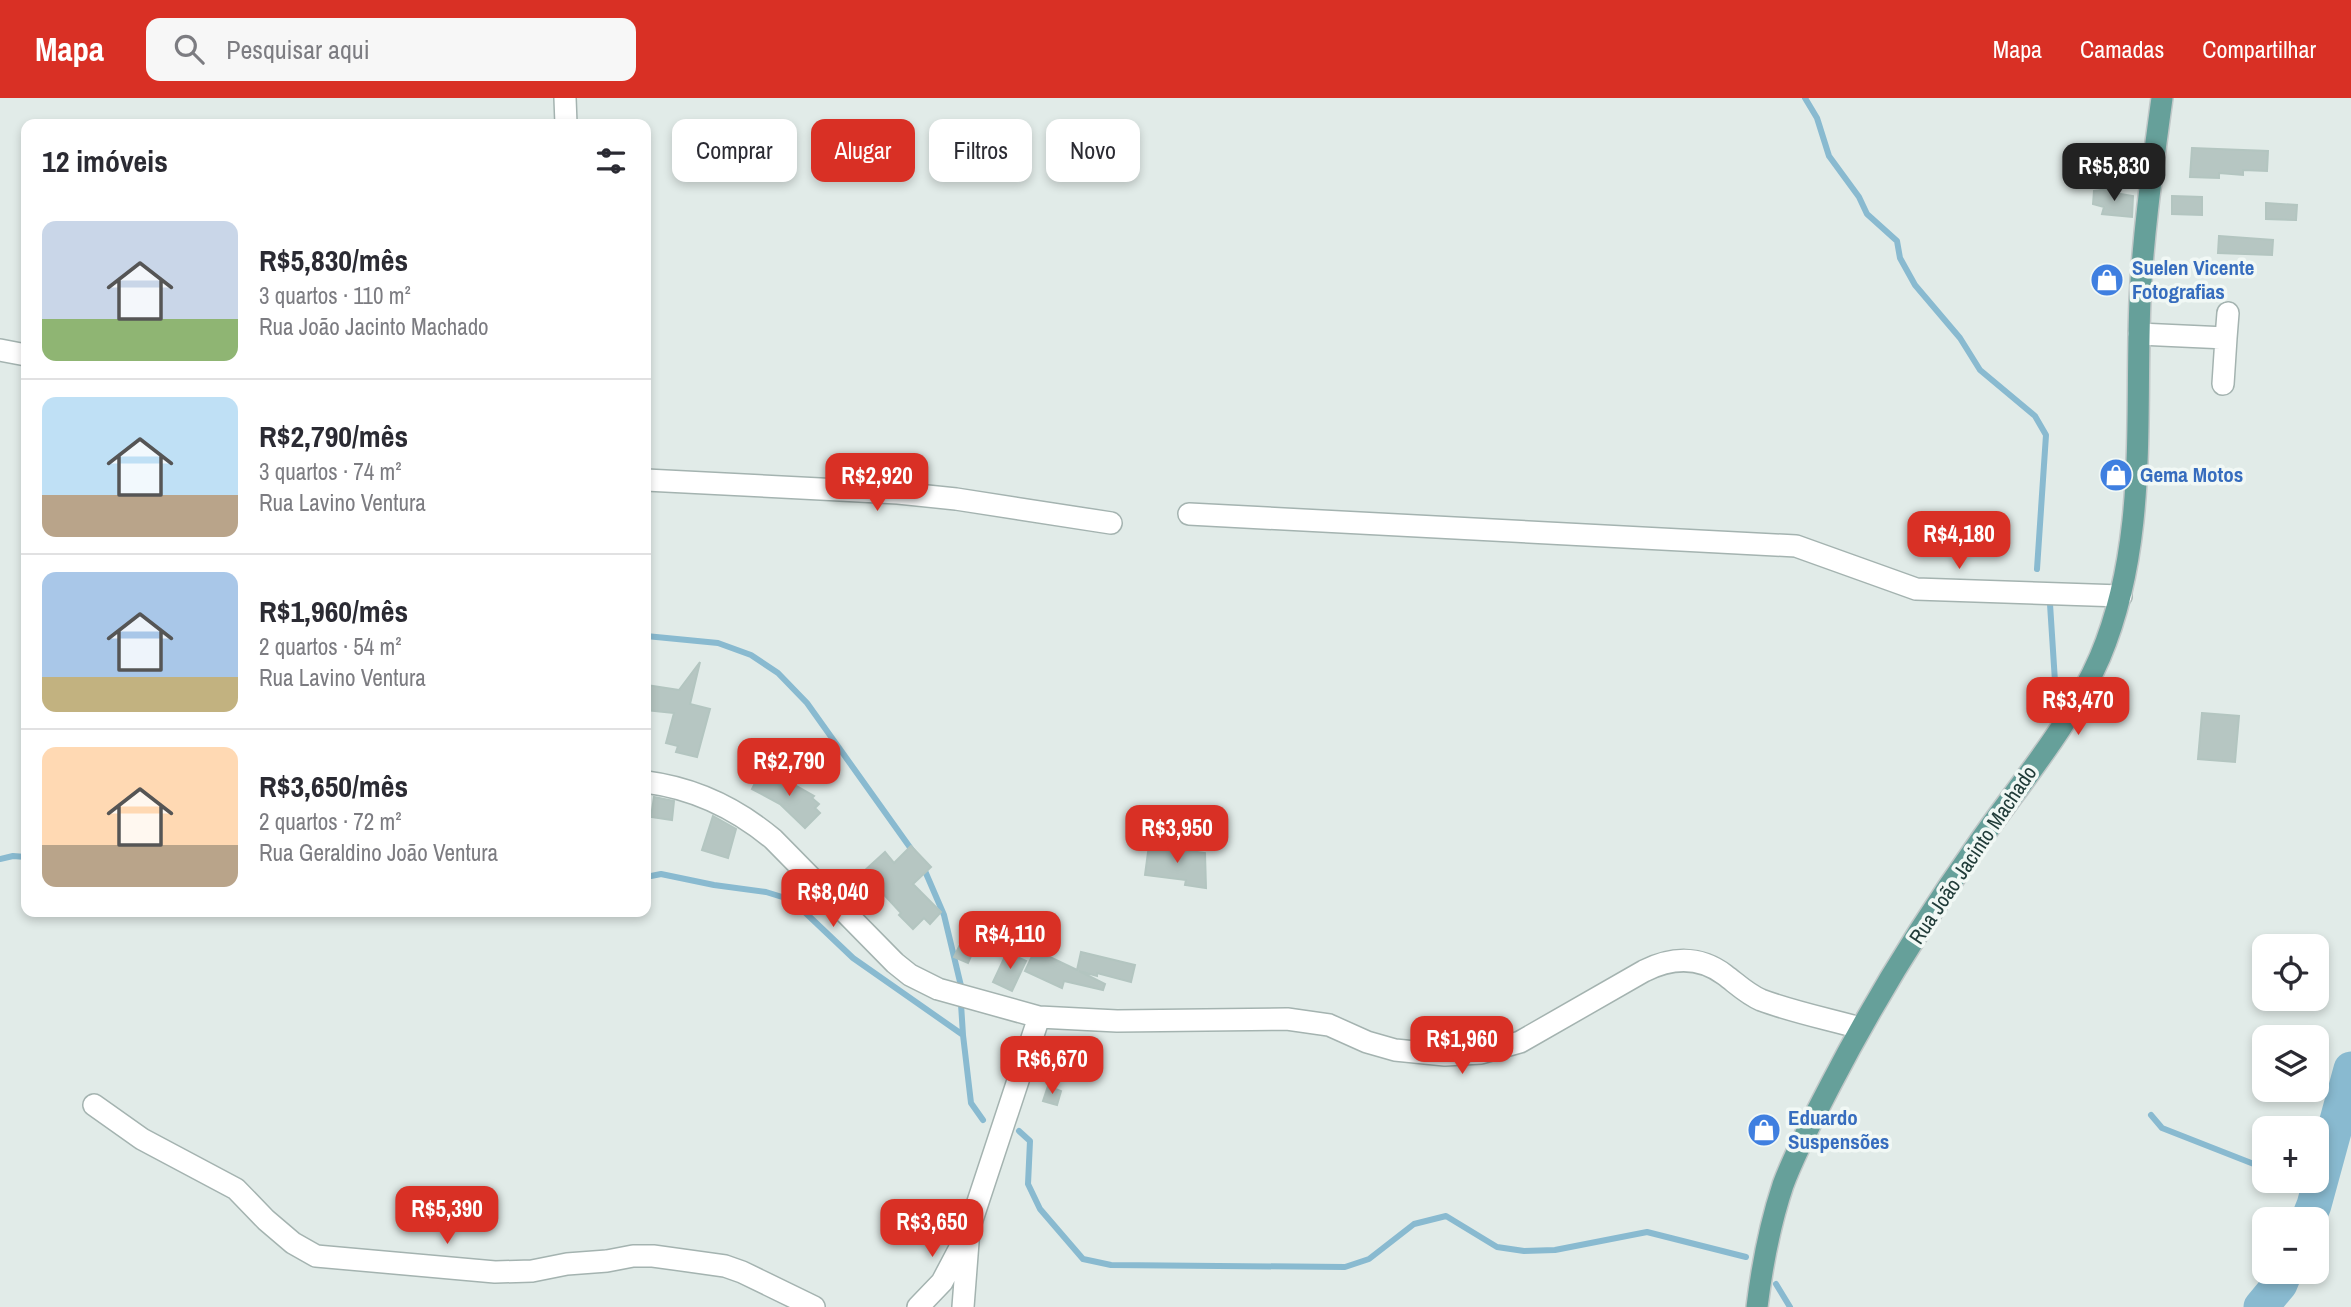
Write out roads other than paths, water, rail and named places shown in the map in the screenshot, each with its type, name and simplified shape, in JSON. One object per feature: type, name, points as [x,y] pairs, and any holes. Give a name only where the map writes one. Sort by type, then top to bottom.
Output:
[{"type":"main road","name":"Rua João Jacinto Machado","points":[[1757,1307],[1767,1247],[1784,1185],[1809,1127],[1860,1028],[1948,886],[2080,695],[2098,659],[2121,596],[2136,502],[2139,334],[2144,252],[2162,98]]},
{"type":"street","points":[[565,98],[566,119]]},
{"type":"street","points":[[2223,384],[2228,313]]},
{"type":"street","points":[[2139,334],[2226,338]]},
{"type":"street","points":[[0,350],[21,354]]},
{"type":"street","points":[[651,480],[898,493],[956,499],[1111,523]]},
{"type":"street","points":[[1189,514],[1796,545],[1916,589],[2121,596]]},
{"type":"street","points":[[651,783],[700,796],[752,822],[773,839],[894,962],[919,980],[938,989],[1039,1017],[1117,1021],[1287,1019],[1329,1025],[1367,1042],[1395,1050],[1445,1055],[1481,1053],[1508,1047],[1534,1036],[1644,971],[1659,964],[1682,960],[1710,965],[1747,992],[1763,1000],[1860,1028]]},
{"type":"street","points":[[918,1307],[948,1274],[969,1229],[1039,1017]]},
{"type":"street","points":[[94,1105],[142,1139],[236,1189],[293,1243],[316,1256],[495,1272],[532,1271],[567,1264],[653,1256],[725,1266],[814,1307]]},
{"type":"street","points":[[963,1307],[969,1229]]},
{"type":"waterway","points":[[1805,98],[1817,118],[1829,156],[1859,197],[1867,214],[1897,241],[1900,258],[1915,285],[1960,338],[1980,370],[2035,416],[2046,435],[2037,569]]},
{"type":"waterway","points":[[2050,604],[2056,697]]},
{"type":"waterway","points":[[651,636],[718,643],[751,655],[778,673],[807,703],[914,853]]},
{"type":"waterway","points":[[0,859],[21,857]]},
{"type":"waterway","points":[[922,864],[944,915],[961,986]]},
{"type":"waterway","points":[[651,876],[661,874],[766,892],[792,900],[853,958],[963,1035],[971,1103],[983,1120]]},
{"type":"waterway","points":[[961,1004],[963,1035]]},
{"type":"waterway","points":[[2313,1207],[2351,1069]]},
{"type":"waterway","points":[[2151,1115],[2162,1128],[2252,1163]]},
{"type":"waterway","points":[[1019,1131],[1030,1141],[1028,1184],[1040,1209],[1083,1259],[1111,1265],[1345,1267],[1369,1259],[1414,1224],[1446,1216],[1497,1247],[1524,1251],[1555,1250],[1647,1232],[1746,1257]]},
{"type":"waterway","points":[[2306,1193],[2314,1205]]},
{"type":"waterway","points":[[1776,1284],[1790,1307]]},
{"type":"waterway","points":[[2261,1307],[2280,1284]]},
{"type":"place","name":"Suelen Vicente Fotografias","points":[[2107,280]]},
{"type":"place","name":"Gema Motos","points":[[2116,475]]},
{"type":"place","name":"Eduardo Suspensões","points":[[1764,1130]]}]
